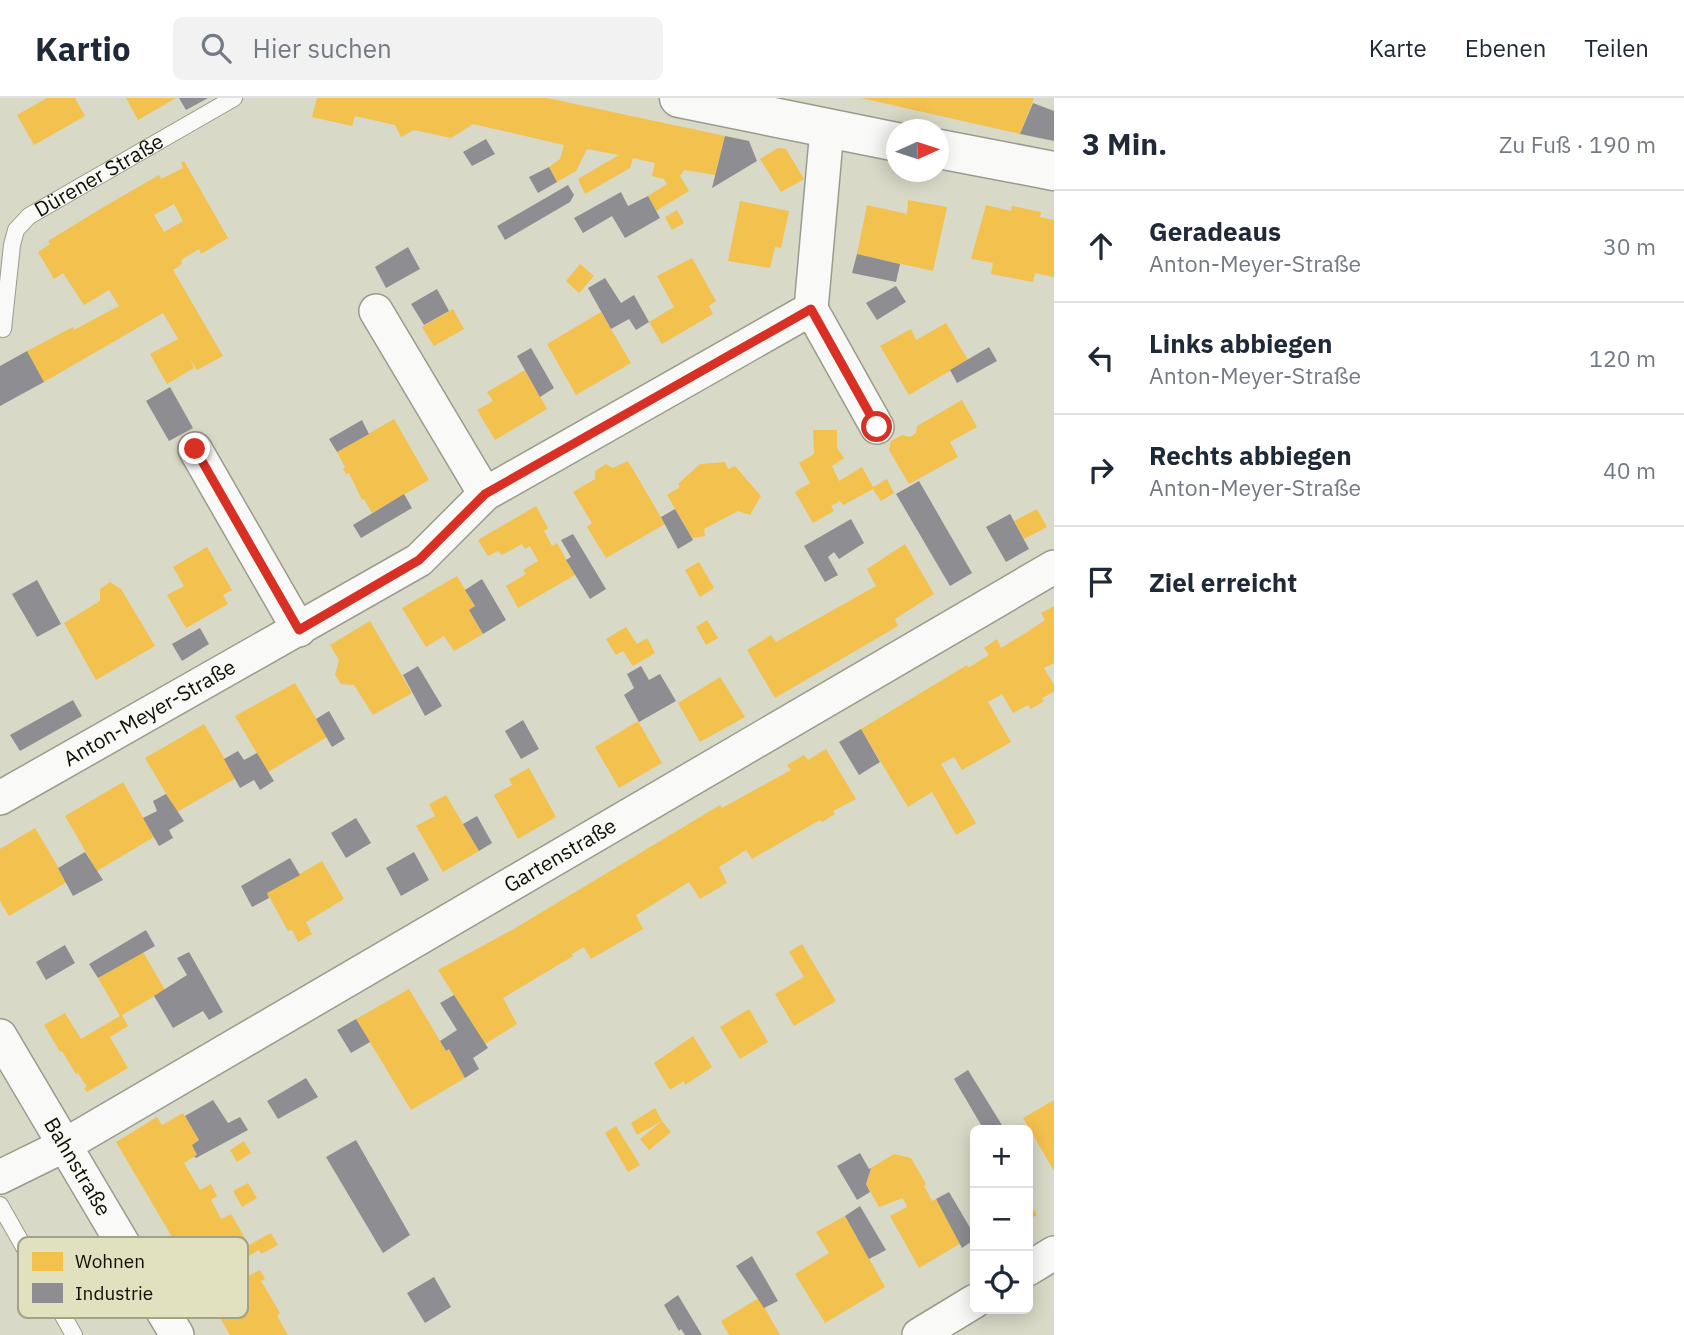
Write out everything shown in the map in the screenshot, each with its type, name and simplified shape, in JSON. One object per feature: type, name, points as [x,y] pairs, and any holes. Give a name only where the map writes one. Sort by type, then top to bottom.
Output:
[{"type":"street","points":[[679,98],[886,140]]},
{"type":"street","points":[[827,129],[811,309],[877,427]]},
{"type":"street","points":[[949,151],[1054,171]]},
{"type":"street","name":"Anton-Meyer-Straße","points":[[0,798],[419,560],[485,494],[811,309]]},
{"type":"street","points":[[376,311],[485,494]]},
{"type":"street","points":[[195,449],[299,630]]},
{"type":"street","name":"Gartenstraße","points":[[0,1177],[65,1144],[1054,567]]},
{"type":"street","name":"Bahnstraße","points":[[0,1036],[120,1237]]},
{"type":"street","points":[[1033,1266],[1054,1253]]},
{"type":"street","points":[[919,1335],[970,1304]]},
{"type":"street","name":"Bahnstraße","points":[[167,1318],[177,1335]]},
{"type":"lane","name":"Dürener Straße","points":[[3,328],[12,244],[16,230],[29,216],[234,98]]},
{"type":"lane","points":[[0,1205],[18,1237]]},
{"type":"lane","points":[[64,1318],[74,1335]]},
{"type":"building: Wohnen","points":[[47,98],[75,98],[85,116],[34,145],[17,115]]},
{"type":"building: Wohnen","points":[[126,98],[176,98],[138,120]]},
{"type":"building: Wohnen","points":[[317,98],[547,98],[725,136],[715,175],[684,170],[680,176],[689,191],[656,211],[648,196],[667,184],[664,179],[652,176],[655,163],[633,158],[630,168],[585,194],[578,179],[619,155],[587,149],[576,171],[557,182],[549,167],[560,159],[564,145],[473,124],[451,138],[414,130],[401,137],[395,125],[355,116],[352,126],[312,117]]},
{"type":"building: Wohnen","points":[[861,98],[1034,98],[1020,134]]},
{"type":"building: Wohnen","points":[[778,148],[786,149],[804,179],[781,192],[760,159]]},
{"type":"building: Wohnen","points":[[184,161],[228,238],[201,254],[199,249],[181,260],[182,264],[173,270],[223,356],[197,370],[190,359],[194,368],[167,384],[150,354],[178,339],[163,313],[44,382],[27,351],[119,306],[109,290],[84,305],[63,273],[54,279],[38,252],[50,244],[48,241],[102,208],[159,175],[161,179],[183,168],[181,163]],"holes":[[[174,204],[183,221],[164,232],[154,215]]]},
{"type":"building: Wohnen","points":[[908,200],[947,207],[933,271],[857,254],[867,205],[907,214]]},
{"type":"building: Wohnen","points":[[740,201],[789,211],[781,248],[775,247],[770,268],[728,261]]},
{"type":"building: Wohnen","points":[[986,205],[1011,211],[1012,206],[1041,212],[1040,217],[1054,220],[1054,277],[1035,273],[1033,282],[991,274],[993,263],[971,259]]},
{"type":"building: Wohnen","points":[[677,210],[684,223],[672,230],[665,217]]},
{"type":"building: Wohnen","points":[[692,258],[716,301],[709,306],[713,314],[662,344],[649,322],[674,307],[657,276]]},
{"type":"building: Wohnen","points":[[580,264],[594,276],[579,293],[566,281]]},
{"type":"building: Wohnen","points":[[453,309],[464,329],[434,346],[422,327]]},
{"type":"building: Wohnen","points":[[601,312],[631,363],[576,395],[547,344]]},
{"type":"building: Wohnen","points":[[946,323],[968,360],[909,395],[880,346],[911,329],[916,340]]},
{"type":"building: Wohnen","points":[[525,370],[547,409],[495,440],[477,410],[493,401],[487,392]]},
{"type":"building: Wohnen","points":[[962,400],[977,427],[950,442],[958,457],[909,484],[889,450],[891,441],[902,435],[910,437],[916,433],[917,426]]},
{"type":"building: Wohnen","points":[[394,419],[429,480],[372,513],[364,499],[362,500],[349,473],[346,474],[343,469],[345,467],[337,452]]},
{"type":"building: Wohnen","points":[[813,430],[837,430],[837,448],[844,458],[832,466],[839,481],[862,467],[873,487],[887,479],[894,493],[881,501],[873,489],[843,505],[840,501],[831,506],[834,511],[813,523],[795,492],[810,483],[799,463],[814,454]]},
{"type":"building: Wohnen","points":[[628,461],[665,524],[606,558],[587,527],[592,523],[573,492],[595,479],[595,471],[606,464],[613,468]]},
{"type":"building: Wohnen","points":[[725,462],[728,469],[735,466],[761,496],[750,515],[738,511],[704,529],[705,536],[692,538],[667,495],[680,487],[678,484],[700,464]]},
{"type":"building: Wohnen","points":[[536,506],[548,528],[544,531],[552,546],[557,543],[575,575],[518,608],[506,586],[526,574],[523,570],[538,561],[530,546],[525,549],[522,544],[502,555],[498,551],[488,556],[478,540]]},
{"type":"building: Wohnen","points":[[1037,509],[1047,527],[1024,539],[1014,521]]},
{"type":"building: Wohnen","points":[[905,544],[934,594],[895,619],[898,626],[775,698],[747,650],[771,635],[776,642],[876,586],[867,569]]},
{"type":"building: Wohnen","points":[[207,547],[232,590],[223,595],[228,604],[186,628],[167,595],[184,586],[173,567]]},
{"type":"building: Wohnen","points":[[699,562],[714,588],[700,597],[685,570]]},
{"type":"building: Wohnen","points":[[457,576],[475,606],[469,610],[483,634],[454,651],[444,636],[426,647],[402,608]]},
{"type":"building: Wohnen","points":[[110,582],[121,589],[155,646],[96,680],[64,623],[100,601],[100,589]]},
{"type":"building: Wohnen","points":[[1054,606],[1054,663],[1044,668],[1054,685],[1054,692],[1042,698],[1044,701],[1031,709],[1028,705],[1013,713],[1002,694],[988,702],[1011,742],[962,770],[954,757],[941,764],[976,823],[956,835],[932,792],[908,807],[861,729],[967,665],[968,668],[989,655],[984,648],[997,639],[1001,648],[1027,632],[1045,620],[1041,613]]},
{"type":"building: Wohnen","points":[[707,620],[718,638],[706,645],[696,627]]},
{"type":"building: Wohnen","points":[[370,621],[412,693],[373,715],[354,685],[341,684],[335,675],[339,660],[330,645]]},
{"type":"building: Wohnen","points":[[626,627],[637,644],[647,638],[655,653],[633,666],[623,651],[616,655],[606,639]]},
{"type":"building: Wohnen","points":[[720,677],[745,717],[700,742],[678,703]]},
{"type":"building: Wohnen","points":[[295,683],[327,737],[268,772],[235,716]]},
{"type":"building: Wohnen","points":[[638,721],[662,763],[619,788],[595,747]]},
{"type":"building: Wohnen","points":[[204,724],[236,778],[177,812],[145,758]]},
{"type":"building: Wohnen","points":[[826,749],[856,799],[833,811],[835,814],[822,822],[820,820],[752,859],[746,850],[719,867],[727,883],[700,899],[689,882],[636,915],[643,929],[591,959],[584,947],[503,998],[517,1024],[485,1044],[438,970],[512,930],[720,805],[722,808],[791,770],[787,765],[804,755],[808,760]]},
{"type":"building: Wohnen","points":[[529,768],[556,817],[518,839],[494,795],[512,785],[509,779]]},
{"type":"building: Wohnen","points":[[123,782],[154,837],[97,871],[65,816]]},
{"type":"building: Wohnen","points":[[446,795],[479,851],[443,872],[416,826],[435,816],[429,804]]},
{"type":"building: Wohnen","points":[[35,828],[67,882],[9,916],[0,901],[0,849]]},
{"type":"building: Wohnen","points":[[322,861],[344,899],[306,922],[312,934],[298,942],[292,930],[288,931],[267,893]]},
{"type":"building: Wohnen","points":[[802,944],[836,1001],[794,1026],[775,994],[804,977],[789,952]]},
{"type":"building: Wohnen","points":[[143,952],[165,990],[122,1015],[128,1026],[110,1037],[128,1068],[87,1092],[84,1088],[87,1087],[62,1051],[60,1052],[44,1025],[65,1013],[81,1039],[120,1016],[98,978]]},
{"type":"building: Wohnen","points":[[409,989],[465,1078],[411,1110],[356,1019]]},
{"type":"building: Wohnen","points":[[749,1009],[768,1042],[740,1059],[720,1027]]},
{"type":"building: Wohnen","points":[[693,1036],[712,1067],[685,1085],[684,1081],[670,1090],[654,1063]]},
{"type":"building: Wohnen","points":[[1054,1100],[1054,1171],[1033,1135],[1033,1125],[1027,1125],[1023,1118]]},
{"type":"building: Wohnen","points":[[655,1108],[662,1121],[637,1135],[631,1123]]},
{"type":"building: Wohnen","points":[[183,1113],[199,1140],[192,1145],[197,1155],[184,1163],[200,1190],[211,1184],[217,1196],[211,1200],[221,1219],[231,1214],[244,1237],[172,1237],[116,1142],[157,1117],[162,1125]]},
{"type":"building: Wohnen","points":[[662,1121],[671,1132],[649,1150],[640,1139]]},
{"type":"building: Wohnen","points":[[616,1126],[640,1165],[628,1172],[605,1133]]},
{"type":"building: Wohnen","points":[[244,1141],[251,1153],[237,1162],[230,1150]]},
{"type":"building: Wohnen","points":[[894,1154],[911,1158],[932,1201],[936,1199],[961,1243],[919,1268],[890,1216],[907,1207],[903,1198],[879,1207],[866,1184],[871,1168]]},
{"type":"building: Wohnen","points":[[248,1183],[257,1198],[242,1207],[233,1191]]},
{"type":"building: Wohnen","points":[[845,1216],[885,1287],[825,1323],[795,1274],[829,1253],[816,1232]]},
{"type":"building: Wohnen","points":[[271,1233],[278,1245],[261,1254],[259,1250],[248,1256],[248,1243]]},
{"type":"building: Wohnen","points":[[260,1270],[265,1279],[261,1281],[280,1313],[277,1316],[288,1335],[230,1335],[220,1318],[248,1318],[248,1276]]},
{"type":"building: Wohnen","points":[[759,1298],[780,1335],[729,1335],[721,1321]]},
{"type":"building: Industrie","points":[[179,98],[208,98],[186,110]]},
{"type":"building: Industrie","points":[[1033,103],[1054,111],[1054,141],[1020,134]]},
{"type":"building: Industrie","points":[[725,136],[749,141],[757,161],[712,188]]},
{"type":"building: Industrie","points":[[486,139],[495,154],[472,166],[463,152]]},
{"type":"building: Industrie","points":[[549,167],[557,182],[538,193],[529,177]]},
{"type":"building: Industrie","points":[[568,185],[574,195],[570,202],[505,240],[497,226]]},
{"type":"building: Industrie","points":[[621,192],[628,206],[648,196],[660,218],[625,238],[612,216],[583,233],[574,218]]},
{"type":"building: Industrie","points":[[408,247],[420,269],[386,288],[375,267]]},
{"type":"building: Industrie","points":[[857,254],[900,264],[896,282],[852,273]]},
{"type":"building: Industrie","points":[[605,278],[621,303],[634,295],[649,322],[636,330],[629,319],[611,329],[588,288]]},
{"type":"building: Industrie","points":[[896,286],[906,302],[877,320],[866,303]]},
{"type":"building: Industrie","points":[[437,289],[449,311],[424,325],[411,304]]},
{"type":"building: Industrie","points":[[989,347],[997,361],[957,383],[950,370]]},
{"type":"building: Industrie","points":[[531,348],[554,388],[540,397],[517,356]]},
{"type":"building: Industrie","points":[[27,351],[44,382],[0,406],[0,366]]},
{"type":"building: Industrie","points":[[170,387],[193,428],[169,441],[146,401]]},
{"type":"building: Industrie","points":[[362,420],[369,434],[337,452],[329,439]]},
{"type":"building: Industrie","points":[[919,481],[972,573],[950,586],[896,494]]},
{"type":"building: Industrie","points":[[404,494],[412,508],[361,538],[353,525]]},
{"type":"building: Industrie","points":[[675,509],[693,540],[678,549],[661,517]]},
{"type":"building: Industrie","points":[[1010,514],[1029,549],[1006,562],[986,527]]},
{"type":"building: Industrie","points":[[851,519],[864,543],[839,559],[834,552],[828,557],[838,575],[825,582],[804,546]]},
{"type":"building: Industrie","points":[[573,534],[606,589],[590,599],[566,560],[571,557],[561,540]]},
{"type":"building: Industrie","points":[[482,579],[506,620],[483,634],[469,610],[475,606],[465,590]]},
{"type":"building: Industrie","points":[[37,580],[61,624],[37,637],[12,594]]},
{"type":"building: Industrie","points":[[200,628],[209,644],[182,661],[172,644]]},
{"type":"building: Industrie","points":[[418,666],[442,706],[425,716],[403,675]]},
{"type":"building: Industrie","points":[[641,666],[649,680],[660,674],[676,701],[639,722],[624,695],[634,688],[627,674]]},
{"type":"building: Industrie","points":[[73,700],[82,716],[20,751],[10,735]]},
{"type":"building: Industrie","points":[[329,711],[345,739],[332,747],[316,719]]},
{"type":"building: Industrie","points":[[523,720],[539,749],[521,759],[505,731]]},
{"type":"building: Industrie","points":[[861,729],[880,762],[859,775],[839,742]]},
{"type":"building: Industrie","points":[[238,751],[244,760],[257,753],[274,781],[260,790],[254,780],[240,788],[224,759]]},
{"type":"building: Industrie","points":[[166,794],[184,821],[169,830],[173,838],[159,846],[143,818],[157,811],[153,801]]},
{"type":"building: Industrie","points":[[477,816],[492,843],[479,851],[463,824]]},
{"type":"building: Industrie","points":[[356,818],[371,843],[346,858],[331,833]]},
{"type":"building: Industrie","points":[[85,852],[103,880],[73,896],[58,868]]},
{"type":"building: Industrie","points":[[414,852],[429,880],[401,896],[386,868]]},
{"type":"building: Industrie","points":[[290,858],[300,875],[267,893],[269,898],[252,907],[241,886]]},
{"type":"building: Industrie","points":[[146,930],[155,946],[98,978],[89,964]]},
{"type":"building: Industrie","points":[[65,945],[75,963],[46,980],[36,962]]},
{"type":"building: Industrie","points":[[189,952],[223,1012],[209,1020],[203,1011],[173,1028],[154,996],[187,975],[177,958]]},
{"type":"building: Industrie","points":[[454,995],[488,1048],[473,1058],[479,1069],[465,1078],[449,1049],[446,1051],[440,1041],[457,1030],[440,1003]]},
{"type":"building: Industrie","points":[[356,1019],[370,1042],[351,1053],[337,1030]]},
{"type":"building: Industrie","points":[[968,1070],[1002,1125],[981,1125],[954,1079]]},
{"type":"building: Industrie","points":[[306,1078],[318,1097],[278,1119],[267,1101]]},
{"type":"building: Industrie","points":[[213,1100],[228,1123],[240,1117],[248,1130],[196,1158],[192,1145],[199,1140],[185,1116]]},
{"type":"building: Industrie","points":[[356,1140],[410,1235],[383,1253],[326,1157]]},
{"type":"building: Industrie","points":[[860,1153],[869,1169],[871,1168],[866,1184],[870,1192],[857,1200],[837,1166]]},
{"type":"building: Industrie","points":[[949,1192],[970,1228],[970,1242],[962,1248],[936,1199]]},
{"type":"building: Industrie","points":[[860,1206],[886,1250],[869,1259],[845,1216]]},
{"type":"building: Industrie","points":[[752,1256],[778,1301],[764,1308],[736,1266]]},
{"type":"building: Industrie","points":[[434,1277],[451,1307],[425,1323],[407,1293]]},
{"type":"building: Industrie","points":[[678,1295],[702,1335],[685,1335],[681,1329],[679,1331],[664,1305]]},
{"type":"route","points":[[195,449],[299,630],[419,560],[485,494],[811,309],[877,427]]}]
